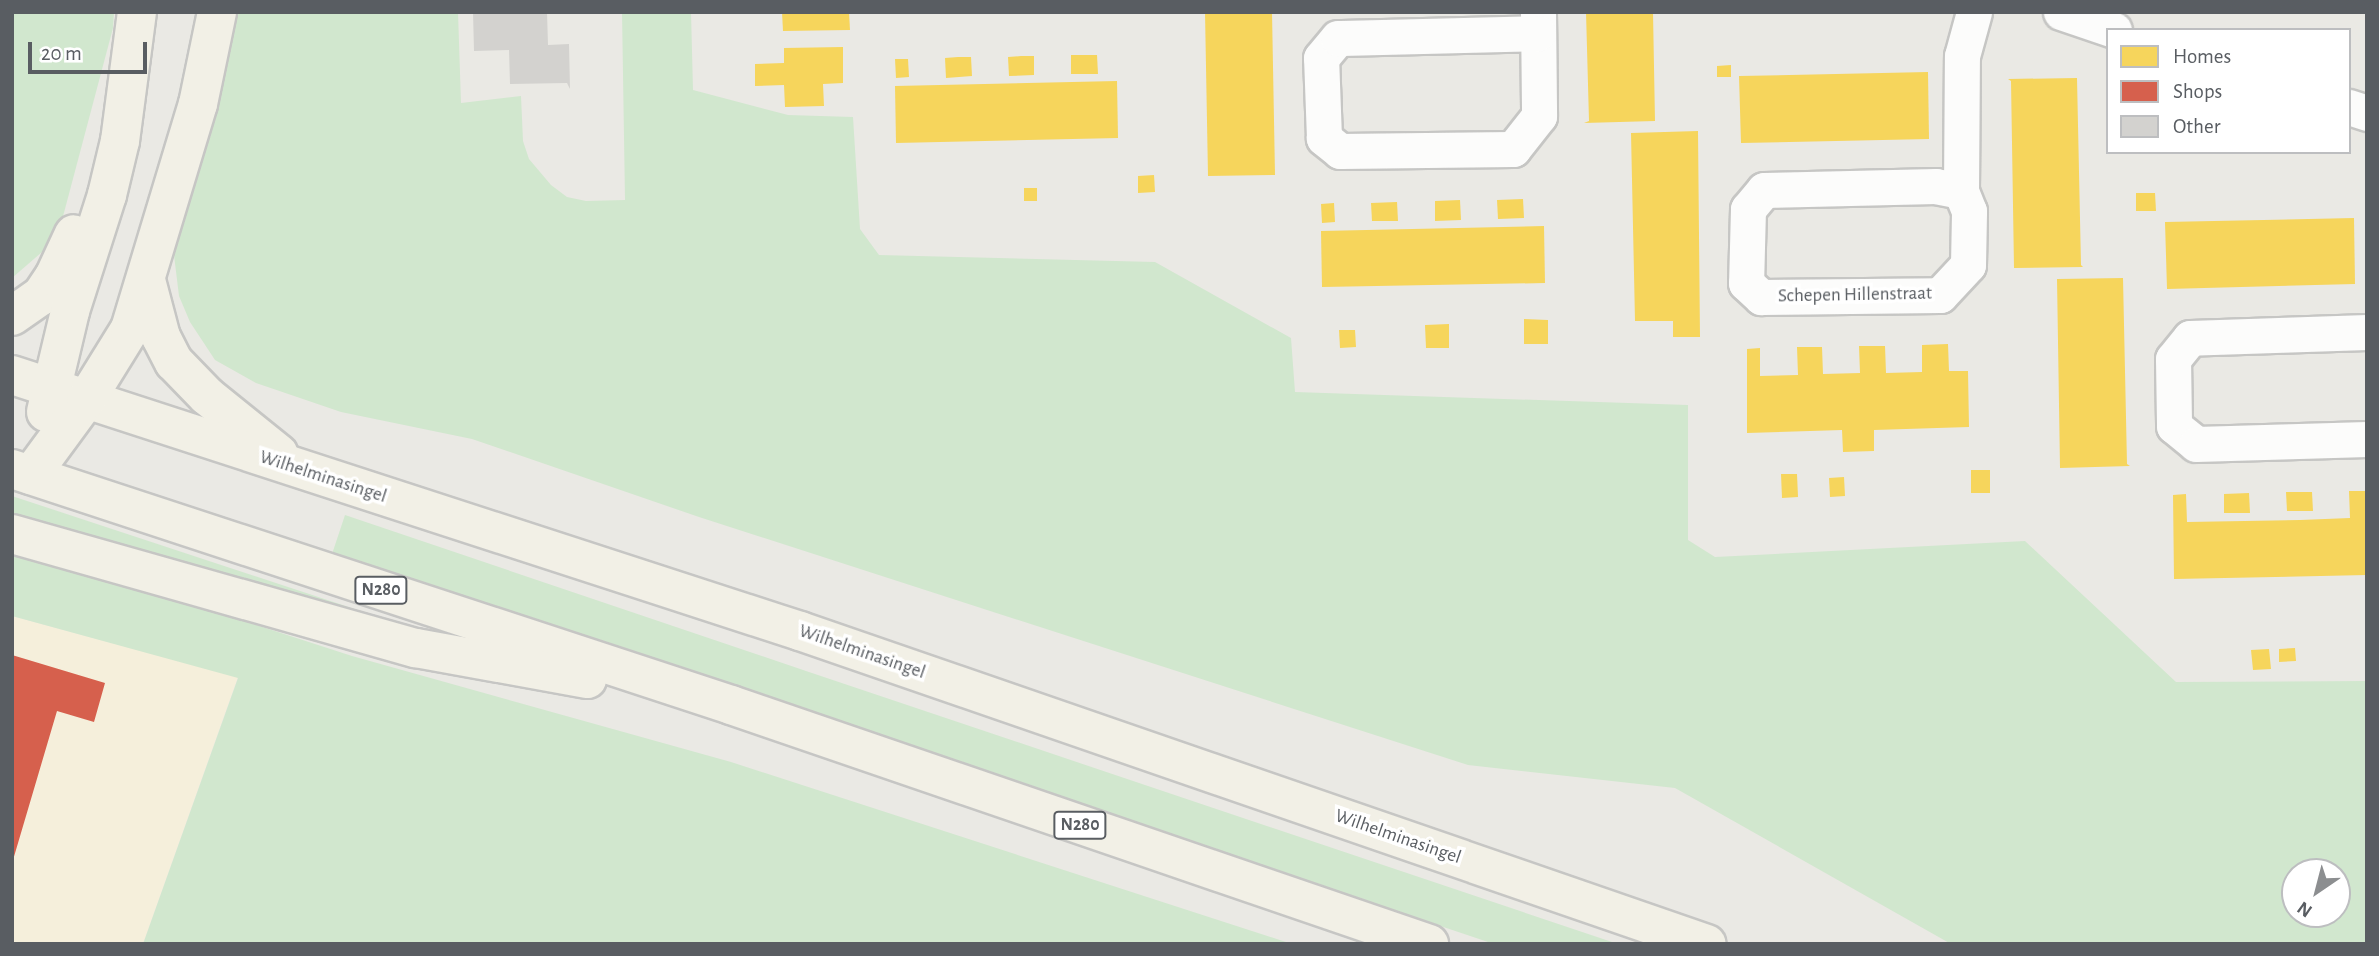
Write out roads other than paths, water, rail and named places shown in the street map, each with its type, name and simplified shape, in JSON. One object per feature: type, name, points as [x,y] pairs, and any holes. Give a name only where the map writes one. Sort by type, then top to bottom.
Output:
[{"type":"main road","points":[[22,472],[51,388],[70,311],[107,195],[120,141],[137,12]]},
{"type":"main road","points":[[22,472],[86,400],[130,329],[198,104],[217,12]]},
{"type":"main road","points":[[12,316],[41,296],[54,277],[120,141]]},
{"type":"main road","points":[[146,280],[161,337],[174,362],[207,396],[297,469]]},
{"type":"main road","name":"Wilhelminasingel","points":[[12,375],[800,631],[1707,944]]},
{"type":"main road","name":"N280","points":[[22,472],[731,705],[1429,944]]},
{"type":"main road","name":"N280","points":[[12,534],[416,648],[731,705]]},
{"type":"street","name":"Schepen Hillenstraat","points":[[1961,191],[1936,186],[1764,191],[1748,209],[1746,283],[1761,297],[1940,295],[1968,265],[1969,211],[1961,191],[1962,56],[1974,12]]},
{"type":"street","points":[[2061,12],[2108,28]]},
{"type":"street","points":[[1538,23],[1539,117],[1513,149],[1340,151],[1324,138],[1321,58],[1338,38],[1538,23]]},
{"type":"street","points":[[2367,332],[2190,338],[2174,359],[2174,426],[2196,444],[2367,439]]}]
